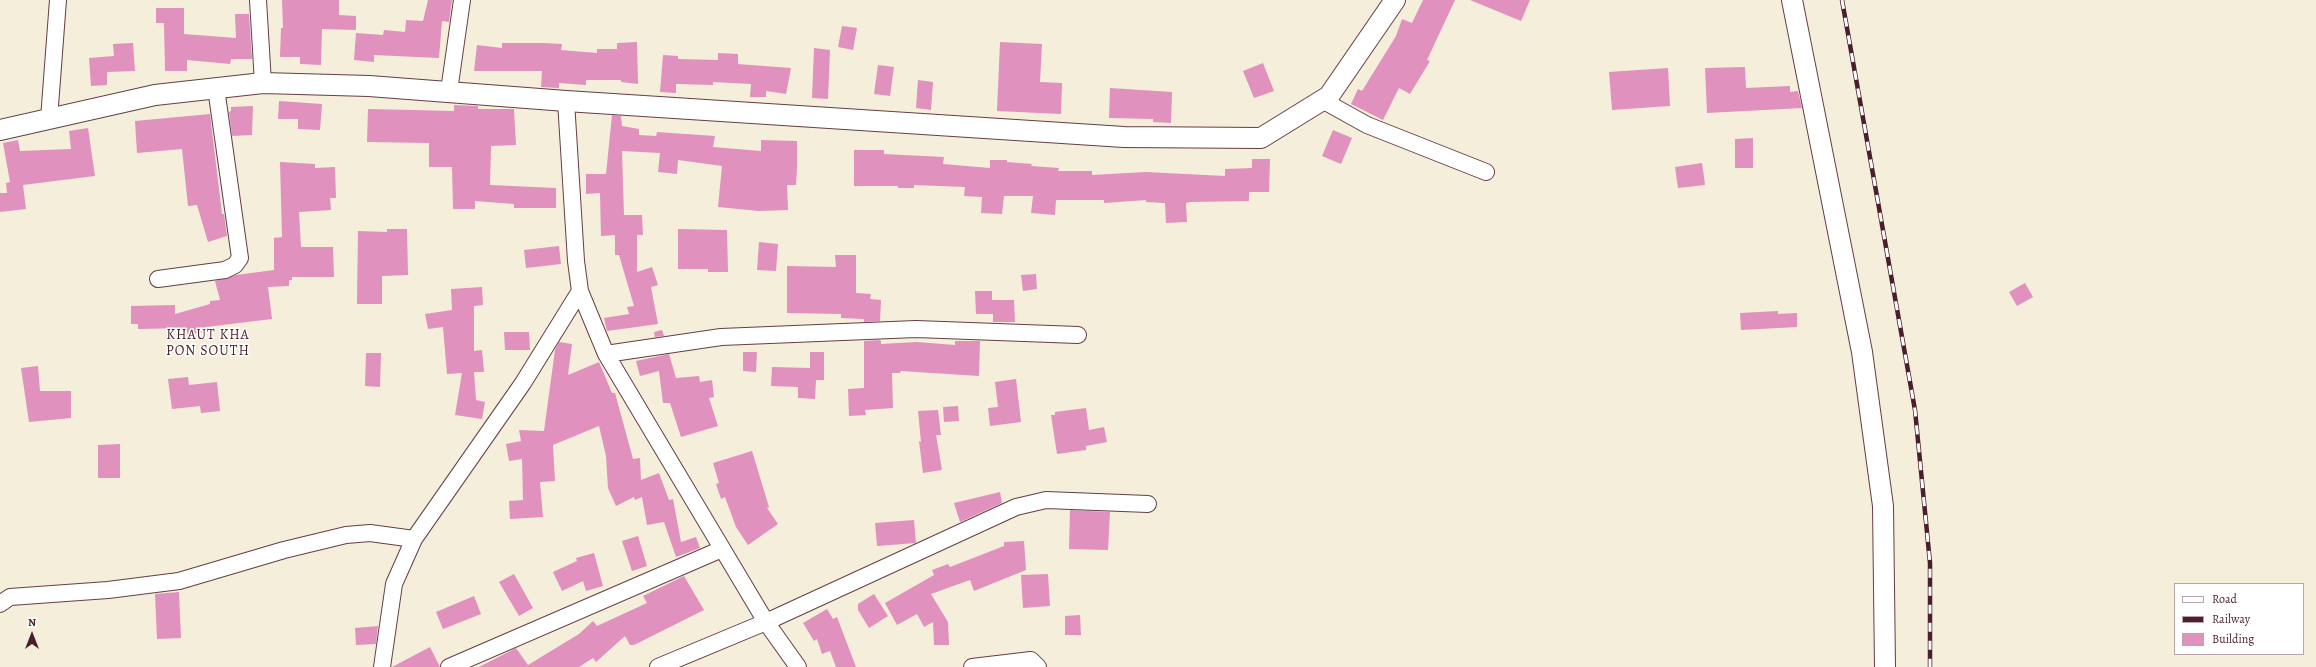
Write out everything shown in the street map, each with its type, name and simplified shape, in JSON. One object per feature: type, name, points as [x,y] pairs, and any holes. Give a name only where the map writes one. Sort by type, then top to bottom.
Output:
[{"type":"street","points":[[49,119],[58,0]]},
{"type":"street","points":[[258,0],[263,83]]},
{"type":"street","points":[[449,91],[462,0]]},
{"type":"street","points":[[0,130],[155,95],[263,83],[369,86],[449,91],[566,101],[1124,137],[1261,138],[1328,96],[1395,0]]},
{"type":"street","points":[[1792,0],[1862,352],[1883,506],[1885,667]]},
{"type":"street","points":[[158,279],[226,270],[235,265],[240,258],[216,88]]},
{"type":"street","points":[[1322,100],[1366,125],[1486,172]]},
{"type":"street","points":[[566,101],[576,261],[580,291],[606,354],[766,622],[798,667]]},
{"type":"street","points":[[382,667],[394,584],[414,539],[523,383],[580,291]]},
{"type":"street","points":[[606,354],[721,337],[916,329],[1078,335]]},
{"type":"street","points":[[658,667],[766,622],[1016,507],[1046,500],[1148,504]]},
{"type":"street","points":[[0,602],[10,597],[108,590],[179,581],[284,550],[346,535],[370,533],[414,539]]},
{"type":"street","points":[[449,667],[722,549]]},
{"type":"street","points":[[972,667],[1031,660],[1038,667]]},
{"type":"building","points":[[282,0],[339,0],[339,15],[356,16],[356,30],[322,29],[321,65],[300,64],[300,57],[280,57],[281,28],[283,28]]},
{"type":"building","points":[[428,0],[452,0],[449,22],[442,21],[439,58],[374,55],[374,62],[354,60],[356,33],[383,35],[384,30],[405,32],[406,20],[423,21]]},
{"type":"building","points":[[1423,0],[1455,0],[1427,60],[1430,61],[1410,94],[1399,88],[1383,120],[1351,104],[1358,89],[1362,91],[1396,36],[1402,19],[1412,23]]},
{"type":"building","points":[[1470,0],[1530,0],[1521,21]]},
{"type":"building","points":[[156,8],[184,8],[184,34],[236,38],[235,14],[249,14],[252,59],[231,59],[230,64],[187,60],[187,71],[165,71],[164,23],[156,23]]},
{"type":"building","points":[[842,26],[857,28],[853,50],[838,47]]},
{"type":"building","points":[[637,42],[638,84],[621,82],[621,80],[586,80],[586,85],[559,83],[559,88],[541,87],[542,71],[474,71],[477,45],[502,48],[502,43],[562,44],[561,50],[597,53],[597,49],[617,49],[617,43]]},
{"type":"building","points":[[1000,42],[1042,44],[1040,82],[1062,83],[1061,114],[997,111]]},
{"type":"building","points":[[133,43],[135,71],[107,72],[107,85],[91,86],[89,58],[114,56],[113,44]]},
{"type":"building","points":[[814,48],[830,50],[828,99],[812,98]]},
{"type":"building","points":[[718,53],[738,54],[738,64],[791,68],[786,94],[766,91],[766,97],[750,97],[751,84],[713,82],[713,85],[676,84],[676,93],[660,92],[663,55],[678,56],[678,59],[718,60]]},
{"type":"building","points":[[1263,63],[1274,91],[1254,98],[1243,71]]},
{"type":"building","points":[[878,65],[894,67],[890,96],[874,94]]},
{"type":"building","points":[[1745,67],[1746,88],[1790,86],[1790,92],[1798,91],[1802,108],[1707,113],[1705,68]]},
{"type":"building","points":[[1668,68],[1670,106],[1612,110],[1609,72]]},
{"type":"building","points":[[918,80],[933,82],[931,110],[916,108]]},
{"type":"building","points":[[1110,88],[1172,92],[1171,123],[1153,122],[1153,119],[1109,118]]},
{"type":"building","points":[[279,101],[322,104],[320,130],[298,129],[298,119],[278,119]]},
{"type":"building","points":[[454,105],[478,106],[478,109],[514,109],[516,145],[491,146],[490,185],[556,188],[556,208],[514,208],[514,204],[475,201],[475,209],[453,209],[452,167],[429,167],[429,143],[367,142],[368,109],[454,111]]},
{"type":"building","points":[[253,106],[252,135],[232,136],[229,112],[231,111],[231,107]]},
{"type":"building","points":[[210,114],[222,214],[224,214],[227,236],[208,242],[197,205],[188,206],[182,149],[137,153],[135,121]]},
{"type":"building","points":[[612,115],[621,116],[622,126],[639,129],[639,135],[656,136],[657,132],[715,136],[713,147],[761,151],[761,140],[797,141],[797,168],[796,185],[787,185],[788,210],[759,211],[718,207],[722,166],[678,160],[677,174],[658,172],[660,153],[622,151],[624,215],[642,215],[643,235],[637,235],[637,272],[652,267],[658,285],[651,287],[658,324],[607,331],[604,318],[629,314],[627,307],[634,306],[619,255],[615,255],[615,235],[601,236],[600,193],[586,194],[586,174],[606,174]]},
{"type":"building","points":[[88,128],[95,176],[23,185],[26,209],[0,212],[0,193],[7,193],[6,183],[10,182],[3,143],[18,140],[20,151],[71,149],[69,131]]},
{"type":"building","points":[[1333,130],[1352,138],[1341,164],[1322,156]]},
{"type":"building","points":[[1753,138],[1753,168],[1735,168],[1735,139]]},
{"type":"building","points":[[854,150],[884,150],[884,154],[944,157],[943,164],[990,168],[990,160],[1007,160],[1007,162],[1032,164],[1031,166],[1059,168],[1058,171],[1092,171],[1092,175],[1146,172],[1225,176],[1225,169],[1252,168],[1252,159],[1270,159],[1269,192],[1249,192],[1249,201],[1186,203],[1187,222],[1166,223],[1165,203],[1146,202],[1146,200],[1104,203],[1104,200],[1056,200],[1055,215],[1031,213],[1033,196],[1004,196],[1002,214],[981,213],[982,197],[964,196],[965,187],[914,185],[914,188],[898,188],[898,186],[854,186]]},
{"type":"building","points":[[280,162],[315,164],[315,168],[335,167],[336,198],[330,198],[331,210],[299,212],[301,247],[333,247],[334,277],[292,277],[292,280],[289,280],[289,286],[268,287],[272,319],[206,327],[207,330],[188,336],[186,328],[138,329],[138,324],[131,324],[131,306],[175,305],[175,314],[210,304],[210,301],[220,300],[215,281],[236,275],[274,270],[274,238],[282,237]]},
{"type":"building","points":[[1702,163],[1705,185],[1678,188],[1675,167]]},
{"type":"building","points":[[387,229],[407,229],[408,275],[382,276],[382,304],[357,304],[358,231],[387,232]]},
{"type":"building","points":[[678,229],[727,230],[728,272],[708,272],[708,269],[678,269]]},
{"type":"building","points":[[759,242],[778,244],[776,271],[757,270]]},
{"type":"building","points":[[559,246],[561,264],[526,268],[524,250]]},
{"type":"building","points":[[835,255],[856,255],[856,293],[871,294],[870,299],[881,300],[880,321],[864,322],[864,319],[841,318],[841,314],[787,313],[787,266],[836,267]]},
{"type":"building","points":[[1036,274],[1037,289],[1023,291],[1021,275]]},
{"type":"building","points":[[2025,283],[2033,297],[2017,306],[2009,292]]},
{"type":"building","points":[[482,287],[483,305],[474,306],[474,351],[482,350],[484,372],[474,372],[476,400],[485,402],[482,419],[455,415],[462,373],[447,374],[443,327],[428,329],[425,314],[452,310],[451,289]]},
{"type":"building","points":[[975,291],[992,291],[992,300],[1014,300],[1015,322],[993,322],[993,314],[976,314]]},
{"type":"building","points":[[1778,311],[1778,314],[1797,313],[1797,327],[1741,330],[1740,313]]},
{"type":"building","points":[[662,330],[664,336],[655,337],[654,332]]},
{"type":"building","points":[[504,332],[529,332],[530,350],[505,350]]},
{"type":"building","points":[[864,341],[881,341],[881,344],[917,342],[955,345],[955,341],[980,341],[979,376],[901,371],[900,373],[892,373],[893,408],[865,410],[866,415],[849,416],[848,389],[864,388]]},
{"type":"building","points":[[559,342],[572,344],[568,375],[599,362],[612,393],[615,393],[633,459],[640,458],[641,480],[659,473],[669,500],[673,499],[681,542],[696,537],[700,548],[676,557],[664,522],[647,525],[642,497],[635,500],[634,497],[616,506],[608,488],[606,456],[599,426],[553,445],[555,481],[540,482],[543,517],[510,519],[509,501],[523,500],[522,459],[509,461],[506,444],[521,441],[519,430],[544,431],[555,350]]},
{"type":"building","points":[[743,352],[757,352],[756,372],[743,371]]},
{"type":"building","points":[[810,352],[824,352],[824,380],[816,380],[815,399],[798,398],[798,387],[771,386],[772,367],[810,368]]},
{"type":"building","points":[[366,353],[381,353],[380,387],[365,386]]},
{"type":"building","points":[[669,354],[676,378],[699,376],[700,382],[712,380],[714,397],[709,398],[718,426],[681,437],[670,403],[663,403],[659,371],[640,376],[636,361]]},
{"type":"building","points":[[38,366],[40,391],[71,391],[71,418],[29,422],[21,368]]},
{"type":"building","points":[[188,377],[189,385],[217,382],[220,411],[201,413],[200,406],[172,409],[168,379]]},
{"type":"building","points":[[1016,379],[1021,422],[990,426],[988,408],[998,407],[995,382]]},
{"type":"building","points":[[958,406],[959,421],[944,422],[943,407]]},
{"type":"building","points":[[1086,408],[1089,430],[1104,427],[1107,442],[1086,446],[1086,450],[1057,454],[1051,415],[1055,415],[1055,412]]},
{"type":"building","points":[[938,410],[941,435],[936,435],[942,470],[923,473],[919,441],[921,442],[918,411]]},
{"type":"building","points":[[120,444],[120,478],[98,478],[98,445]]},
{"type":"building","points":[[752,451],[769,507],[767,508],[778,524],[748,545],[736,527],[725,497],[721,499],[716,484],[719,483],[713,463]]},
{"type":"building","points":[[1000,492],[1002,503],[960,522],[954,503]]},
{"type":"building","points":[[1070,510],[1110,512],[1108,550],[1069,549]]},
{"type":"building","points":[[914,520],[916,543],[877,546],[875,523]]},
{"type":"building","points":[[638,536],[647,566],[632,571],[622,541]]},
{"type":"building","points":[[1024,541],[1026,570],[974,591],[970,580],[931,594],[948,622],[949,645],[934,645],[933,622],[924,627],[917,614],[897,625],[885,603],[934,575],[932,570],[948,564],[950,567],[1004,546],[1004,542]]},
{"type":"building","points":[[594,553],[603,586],[586,591],[583,581],[562,591],[553,572],[577,561],[576,558]]},
{"type":"building","points":[[514,574],[533,608],[519,616],[499,582]]},
{"type":"building","points":[[1048,574],[1050,606],[1023,608],[1021,575]]},
{"type":"building","points":[[684,576],[704,610],[634,645],[630,645],[625,636],[596,662],[593,658],[579,667],[479,667],[516,648],[528,665],[579,634],[593,621],[597,626],[647,603],[643,596]]},
{"type":"building","points":[[179,592],[181,638],[157,639],[155,594]]},
{"type":"building","points":[[874,594],[888,616],[869,628],[858,610],[858,604]]},
{"type":"building","points":[[474,596],[481,614],[443,629],[436,612]]},
{"type":"building","points":[[827,609],[833,619],[837,617],[856,667],[836,667],[830,651],[822,654],[817,639],[814,641],[803,623]]},
{"type":"building","points":[[1080,615],[1081,635],[1065,635],[1065,616]]},
{"type":"building","points":[[378,626],[376,644],[356,645],[355,628]]},
{"type":"building","points":[[430,647],[440,667],[392,667]]},
{"type":"railway","points":[[1842,0],[1915,410],[1930,563],[1930,667]]},
{"type":"district","name":"KHAUT KHA PON SOUTH","points":[[208,344]]}]
